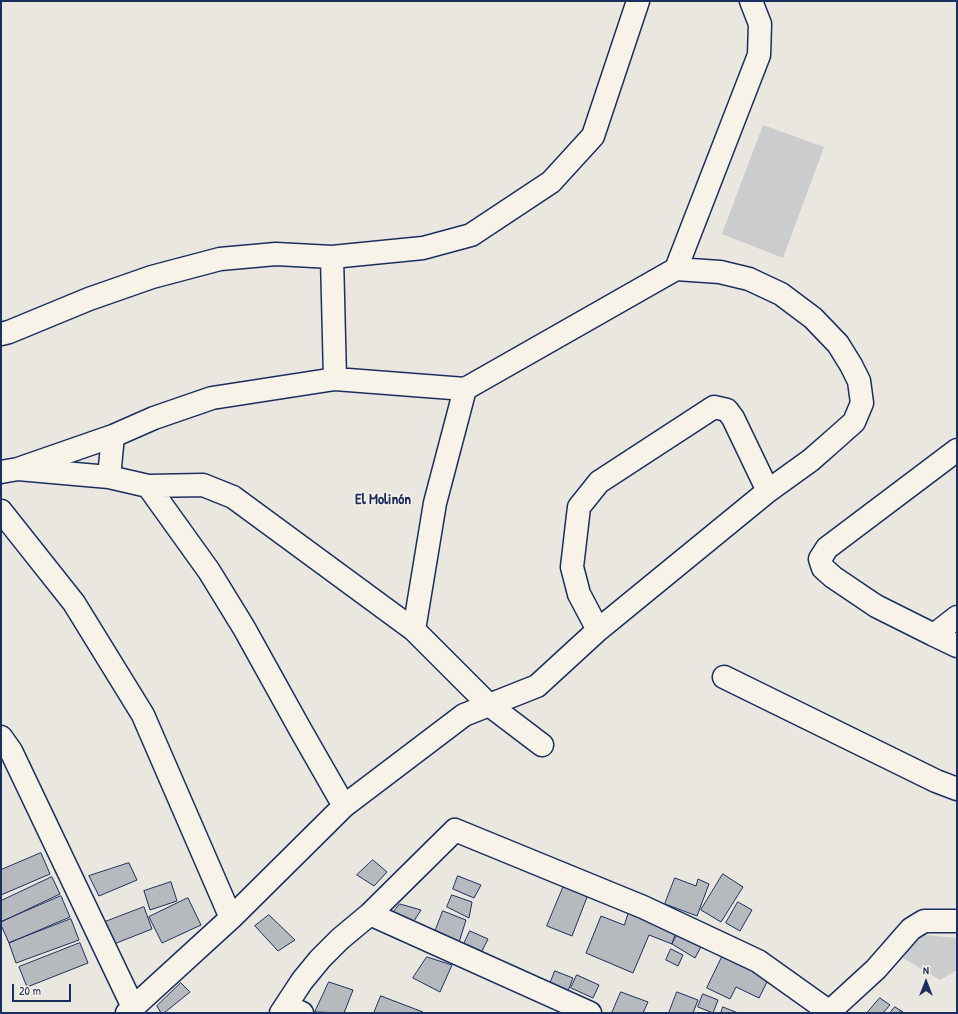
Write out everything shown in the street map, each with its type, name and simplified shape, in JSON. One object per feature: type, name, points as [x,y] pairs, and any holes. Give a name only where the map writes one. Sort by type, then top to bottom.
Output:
[{"type":"street","points":[[1,334],[89,298],[152,276],[220,260],[276,254],[332,257],[423,248],[471,235],[551,182],[594,136],[638,1]]},
{"type":"street","points":[[676,269],[759,55],[760,24],[751,1]]},
{"type":"street","points":[[332,257],[335,379]]},
{"type":"street","points":[[1,737],[11,751],[130,1010],[231,918],[344,806],[464,715],[488,704],[509,698],[537,686],[598,630],[768,491],[810,460],[854,422],[862,404],[859,381],[838,344],[813,318],[781,294],[749,278],[720,272],[676,269],[465,389],[335,379],[212,398],[154,418],[113,436],[9,470]]},
{"type":"street","points":[[414,630],[435,503],[465,389]]},
{"type":"street","points":[[598,630],[579,594],[572,566],[579,508],[599,482],[714,407],[727,410],[733,418],[768,491]]},
{"type":"street","points":[[109,477],[113,436]]},
{"type":"street","points":[[957,450],[827,548],[820,559],[823,568],[833,577],[876,606],[957,646]]},
{"type":"street","points":[[9,470],[109,477],[148,486],[203,486],[233,497],[414,630],[488,704],[542,745]]},
{"type":"street","points":[[148,486],[209,571],[244,628],[344,806]]},
{"type":"street","points":[[1,510],[74,603],[143,715],[231,918]]},
{"type":"street","points":[[934,635],[957,617]]},
{"type":"street","points":[[724,677],[936,781],[957,789]]},
{"type":"street","points":[[290,1011],[302,981],[320,959],[340,939],[370,914],[456,830],[643,907],[758,961],[829,1013],[876,969],[911,929],[924,921],[957,921]]},
{"type":"street","points":[[370,914],[590,1013]]},
{"type":"shaded area","points":[[763,125],[824,147],[783,258],[722,234]]},
{"type":"shaded area","points":[[913,934],[957,938],[957,970],[940,980],[903,958]]},
{"type":"building","points":[[41,853],[50,874],[1,895],[1,870]]},
{"type":"building","points":[[373,860],[387,872],[374,886],[357,875]]},
{"type":"building","points":[[129,863],[137,880],[99,896],[89,876]]},
{"type":"building","points":[[723,874],[743,887],[721,922],[701,910]]},
{"type":"building","points":[[458,876],[481,885],[474,898],[453,889]]},
{"type":"building","points":[[52,877],[60,894],[1,922],[1,901]]},
{"type":"building","points":[[675,878],[696,886],[698,879],[709,884],[697,916],[665,904]]},
{"type":"building","points":[[171,882],[177,901],[150,910],[144,891]]},
{"type":"building","points":[[565,883],[589,892],[572,936],[547,926]]},
{"type":"building","points":[[452,895],[472,902],[469,918],[447,907]]},
{"type":"building","points":[[61,896],[70,917],[9,943],[1,922]]},
{"type":"building","points":[[188,898],[201,925],[162,943],[149,917]]},
{"type":"building","points":[[738,902],[752,910],[740,931],[726,923]]},
{"type":"building","points":[[400,904],[421,910],[412,924],[391,915]]},
{"type":"building","points":[[144,907],[152,929],[114,944],[105,922]]},
{"type":"building","points":[[443,911],[466,920],[457,949],[433,937]]},
{"type":"building","points":[[629,912],[676,932],[672,944],[649,935],[633,973],[586,953],[601,916],[624,925]]},
{"type":"building","points":[[269,915],[295,940],[278,951],[255,926]]},
{"type":"building","points":[[71,919],[79,940],[16,963],[9,943]]},
{"type":"building","points":[[470,931],[488,939],[480,955],[463,946]]},
{"type":"building","points":[[679,932],[702,945],[695,958],[672,944]]},
{"type":"building","points":[[80,943],[88,963],[27,987],[19,967]]},
{"type":"building","points":[[671,949],[683,955],[678,966],[666,960]]},
{"type":"building","points":[[723,955],[769,978],[759,998],[736,987],[730,999],[707,988]]},
{"type":"building","points":[[427,957],[452,965],[440,992],[413,978]]},
{"type":"building","points":[[555,971],[573,978],[568,991],[550,984]]},
{"type":"building","points":[[577,975],[599,985],[593,998],[571,988]]},
{"type":"building","points":[[329,982],[353,990],[344,1013],[315,1012]]},
{"type":"building","points":[[181,983],[190,992],[164,1013],[161,1013],[157,1006]]},
{"type":"building","points":[[621,992],[648,1002],[643,1013],[612,1013]]},
{"type":"building","points":[[677,992],[698,1000],[693,1013],[669,1013]]},
{"type":"building","points":[[703,994],[718,1000],[713,1013],[698,1007]]},
{"type":"building","points":[[381,996],[423,1012],[423,1013],[374,1013]]},
{"type":"building","points":[[880,998],[890,1005],[883,1013],[867,1013]]},
{"type":"building","points":[[723,1007],[738,1013],[721,1013]]},
{"type":"building","points":[[895,1007],[903,1012],[890,1013]]},
{"type":"district","name":"El Molinón","points":[[383,500]]}]
